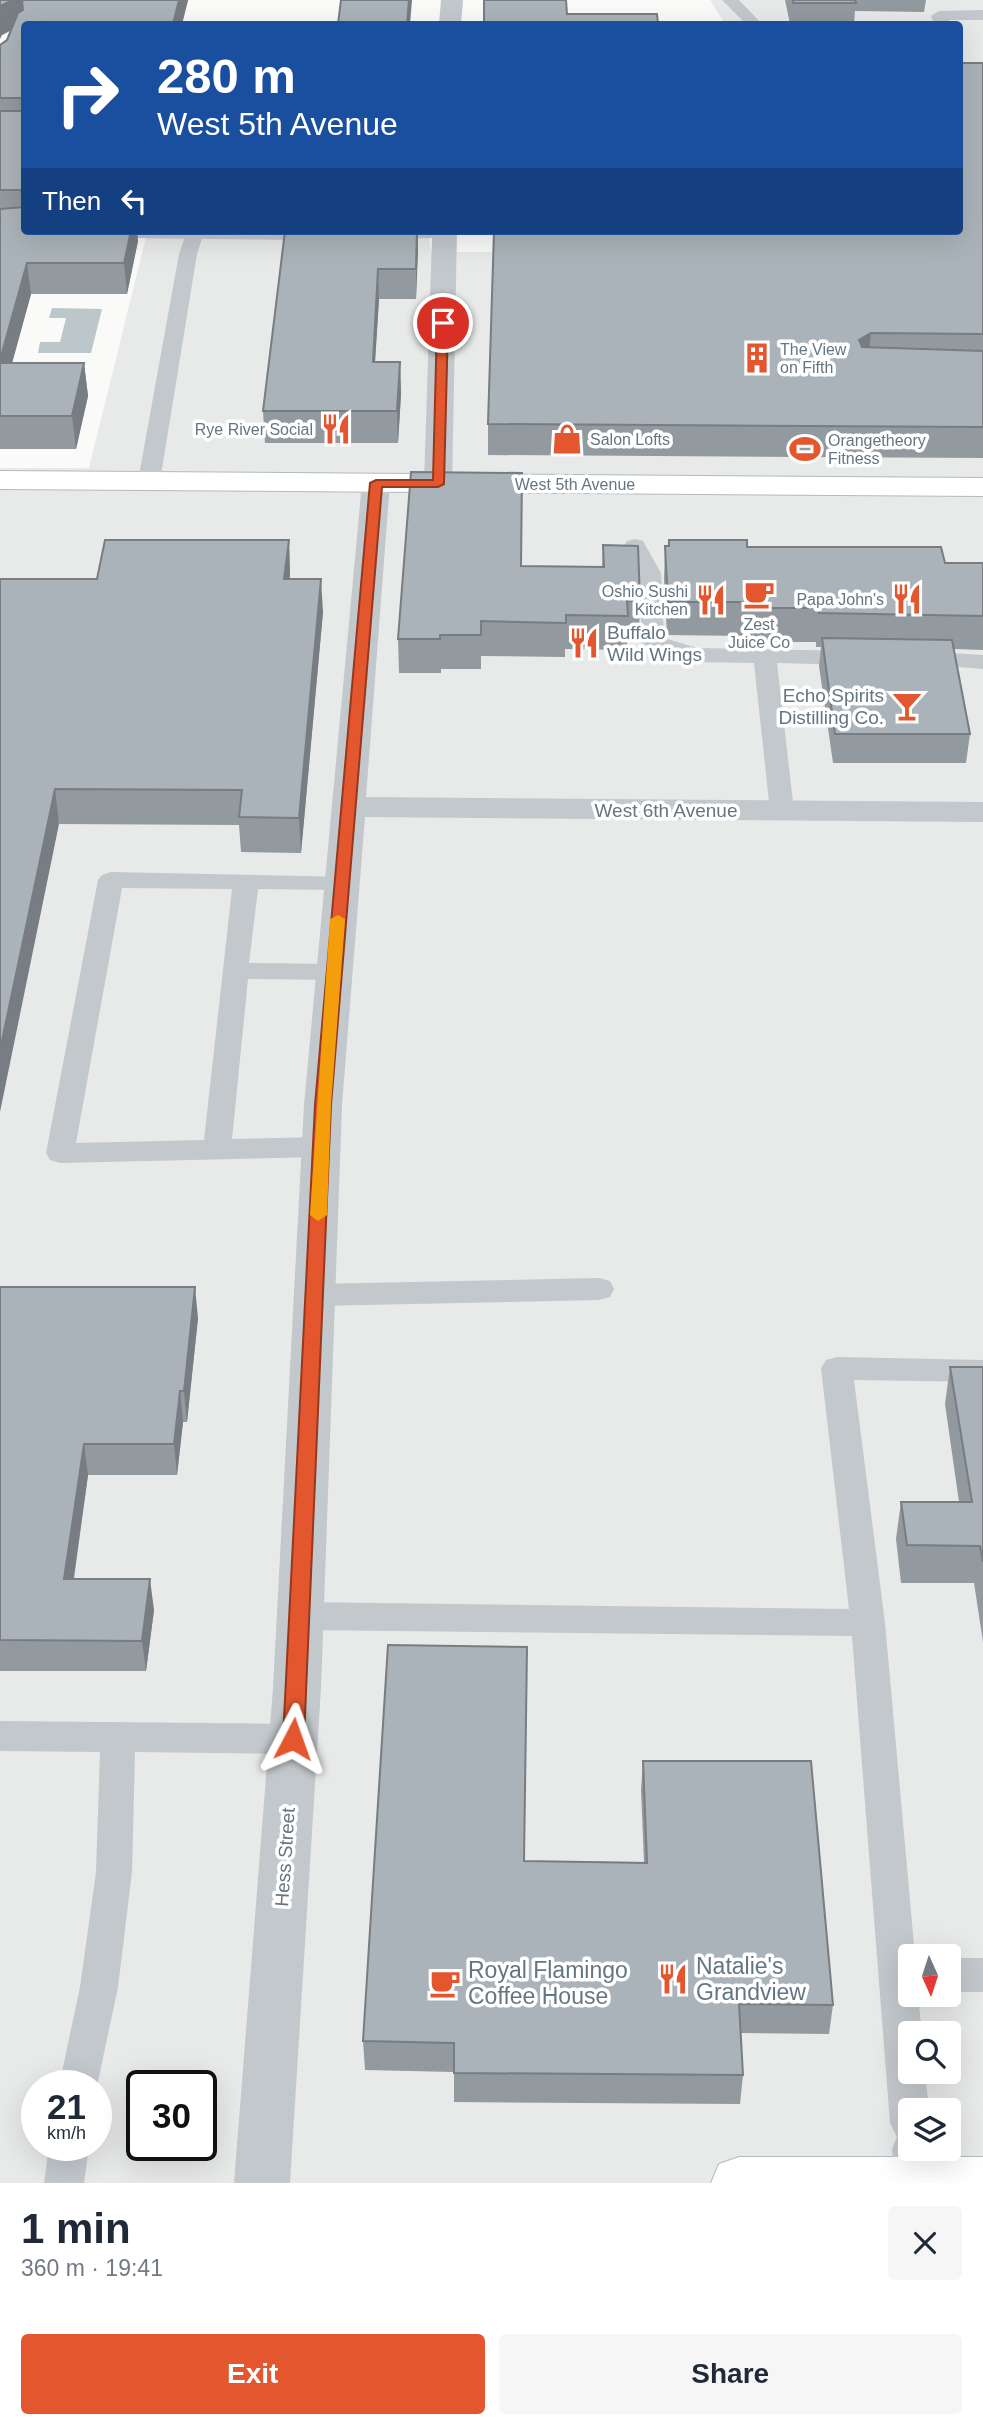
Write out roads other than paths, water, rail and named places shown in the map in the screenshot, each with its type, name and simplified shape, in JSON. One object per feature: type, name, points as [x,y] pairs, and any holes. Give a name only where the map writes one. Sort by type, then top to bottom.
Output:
[{"type":"main road","name":"West 5th Avenue","points":[[0,480],[983,487]]},
{"type":"main road","points":[[739,2183],[914,2165],[981,2183]]},
{"type":"street","points":[[450,21],[452,0]]},
{"type":"street","points":[[438,484],[445,235]]},
{"type":"street","name":"Hess Street","points":[[262,2183],[293,1739],[321,1147],[376,483]]},
{"type":"street","name":"West 6th Avenue","points":[[349,807],[983,812]]},
{"type":"lane","points":[[730,0],[751,21]]},
{"type":"lane","points":[[941,21],[940,16],[983,15]]},
{"type":"lane","points":[[149,481],[188,254],[194,235]]},
{"type":"lane","points":[[635,546],[650,573],[653,642],[695,655],[874,658]]},
{"type":"lane","points":[[765,657],[782,811]]},
{"type":"lane","points":[[901,658],[983,662]]},
{"type":"lane","points":[[321,1147],[61,1153],[111,880],[342,882]]},
{"type":"lane","points":[[217,1149],[246,881]]},
{"type":"lane","points":[[235,971],[334,972]]},
{"type":"lane","points":[[315,1295],[598,1289]]},
{"type":"lane","points":[[900,1944],[868,1623],[837,1368],[983,1371]]},
{"type":"lane","points":[[300,1616],[868,1623]]},
{"type":"lane","points":[[0,1736],[293,1739]]},
{"type":"lane","points":[[82,2070],[99,1987],[114,1872],[118,1736]]},
{"type":"lane","points":[[961,1975],[983,1975]]},
{"type":"lane","points":[[905,2007],[909,2098]]},
{"type":"lane","points":[[64,2183],[67,2161]]},
{"type":"place","name":"The View on Fifth","points":[[757,358]]},
{"type":"place","name":"Rye River Social","points":[[336,429]]},
{"type":"place","name":"Salon Lofts","points":[[567,439]]},
{"type":"place","name":"Orangetheory Fitness","points":[[805,449]]},
{"type":"place","name":"Zest Juice Co","points":[[759,594]]},
{"type":"place","name":"Papa John's","points":[[907,599]]},
{"type":"place","name":"Oshio Sushi Kitchen","points":[[711,600]]},
{"type":"place","name":"Buffalo Wild Wings","points":[[584,643]]},
{"type":"place","name":"Echo Spirits Distilling Co.","points":[[907,706]]},
{"type":"place","name":"Natalie's Grandview","points":[[673,1979]]},
{"type":"place","name":"Royal Flamingo Coffee House","points":[[445,1983]]}]
